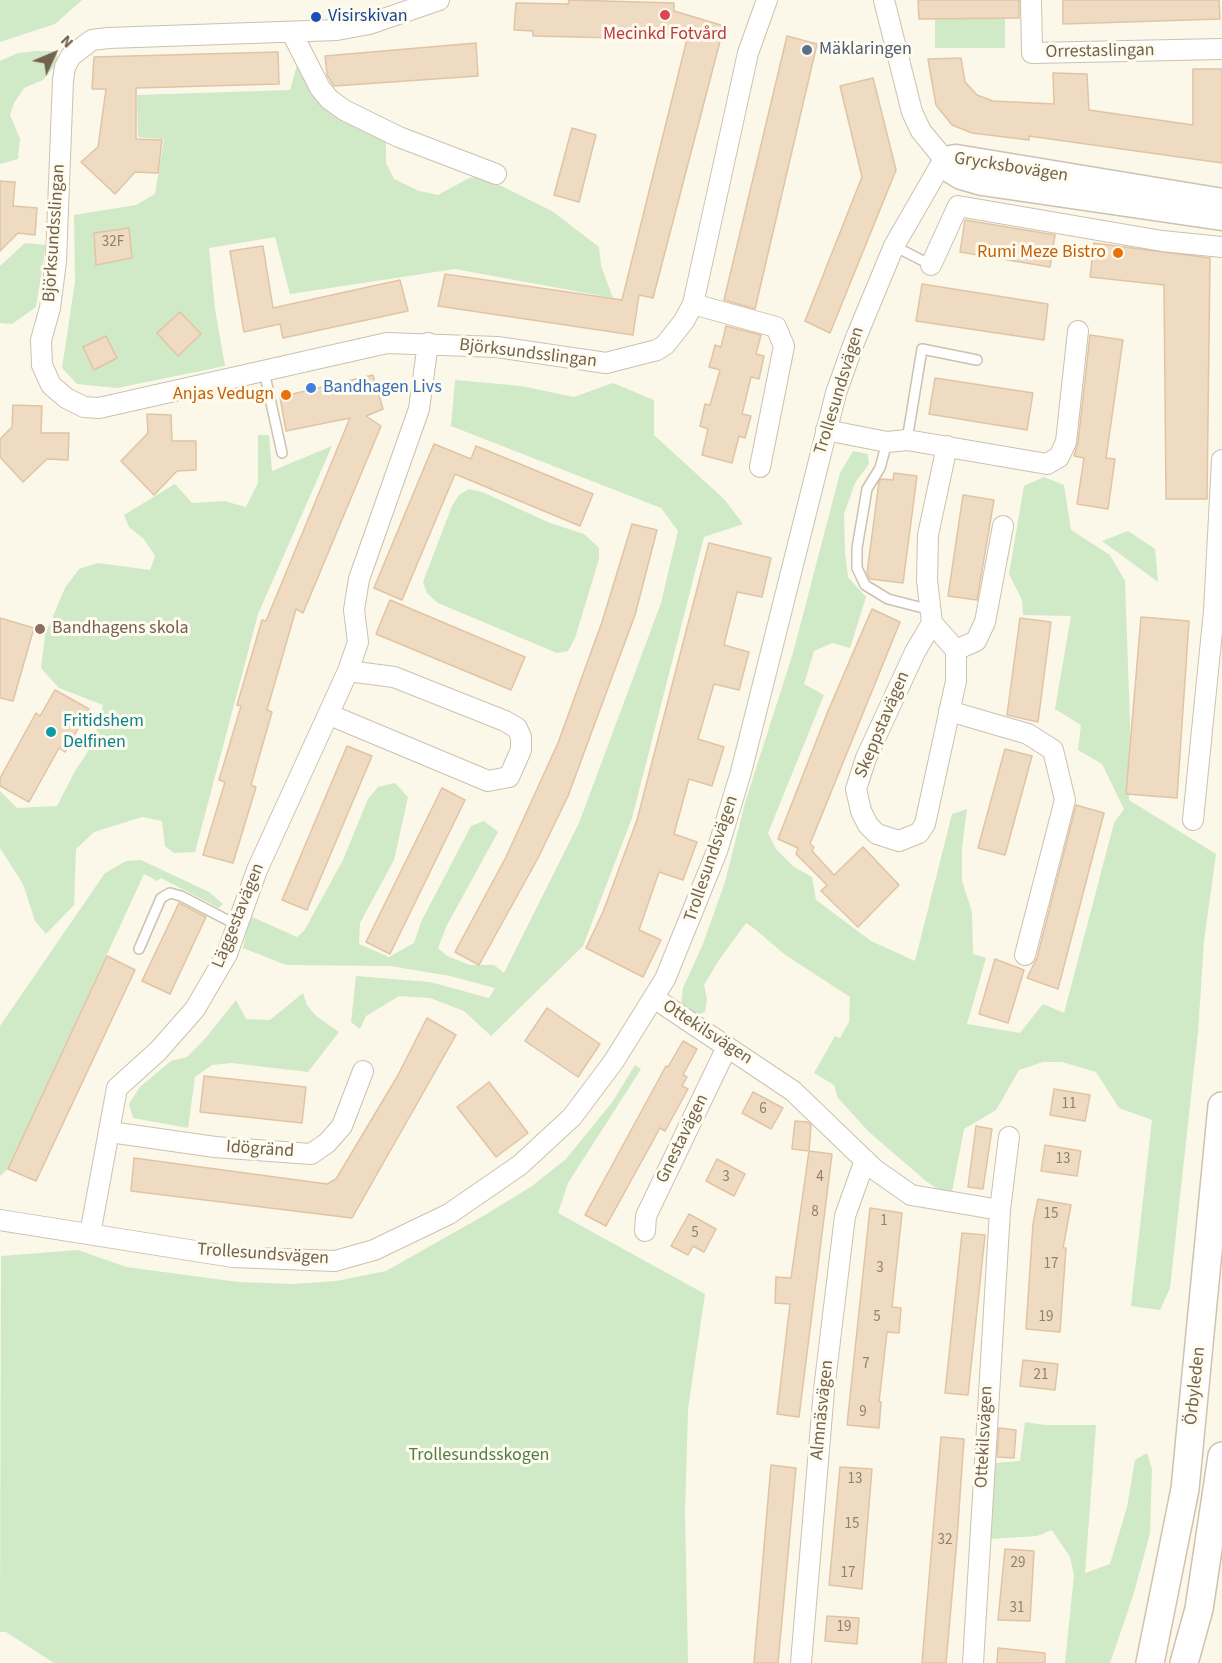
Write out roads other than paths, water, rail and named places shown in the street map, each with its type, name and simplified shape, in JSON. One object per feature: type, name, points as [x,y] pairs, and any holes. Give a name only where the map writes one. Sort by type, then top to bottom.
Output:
[{"type":"main road","name":"Örbyleden","points":[[1150,1663],[1185,1489],[1222,1106]]},
{"type":"main road","points":[[1184,1663],[1199,1610],[1222,1456]]},
{"type":"street","name":"Björksundsslingan","points":[[439,0],[369,24],[337,30],[108,38],[92,40],[71,56],[65,67],[63,80],[56,261],[50,308],[41,340],[42,365],[51,385],[66,398],[84,407],[115,405],[387,343],[496,347],[606,363],[630,359],[665,345],[684,321],[693,304],[748,53],[767,0]]},
{"type":"street","points":[[884,0],[912,112],[921,131],[944,159]]},
{"type":"street","name":"Orrestaslingan","points":[[1031,0],[1032,53],[1222,49]]},
{"type":"street","points":[[292,33],[320,88],[329,99],[344,110],[399,137],[496,174]]},
{"type":"street","name":"Grycksbovägen","points":[[1222,201],[956,157],[944,159],[951,171],[961,177],[982,183],[1222,219]]},
{"type":"street","name":"Trollesundsvägen","points":[[0,1220],[233,1257],[335,1261],[374,1250],[450,1214],[520,1165],[572,1117],[614,1061],[654,998],[688,928],[717,851],[741,772],[826,430],[855,340],[894,246],[944,159]]},
{"type":"street","points":[[931,265],[958,206],[1162,241],[1222,247]]},
{"type":"street","points":[[693,304],[776,327],[784,346],[760,467]]},
{"type":"street","points":[[826,430],[887,442],[907,440],[1047,464],[1059,457],[1066,442],[1078,331]]},
{"type":"street","name":"Läggestavägen","points":[[90,1234],[117,1088],[158,1051],[195,1009],[227,954],[257,870],[330,716],[348,671],[358,642],[354,610],[359,579],[419,409],[428,343]]},
{"type":"street","points":[[947,446],[928,535],[927,580],[932,617],[956,650],[976,641],[985,622],[1003,526]]},
{"type":"street","points":[[1193,820],[1214,611],[1222,460]]},
{"type":"street","name":"Skeppstavägen","points":[[932,617],[858,778],[856,789],[861,811],[868,825],[877,834],[899,841],[919,833],[925,824],[956,681],[956,650]]},
{"type":"street","points":[[330,716],[488,781],[500,781],[509,777],[521,750],[518,728],[505,721],[394,677],[348,671]]},
{"type":"street","points":[[950,711],[1028,734],[1053,750],[1065,800],[1025,955]]},
{"type":"street","name":"Ottekilsvägen","points":[[654,998],[794,1091],[865,1160],[911,1195],[1000,1210]]},
{"type":"street","name":"Gnestavägen","points":[[645,1231],[646,1216],[727,1047]]},
{"type":"street","name":"Idögränd","points":[[110,1132],[215,1147],[311,1154],[327,1143],[342,1126],[363,1071]]},
{"type":"street","name":"Ottekilsvägen","points":[[973,1663],[1000,1210],[1009,1137]]},
{"type":"street","name":"Almnäsvägen","points":[[801,1663],[824,1390],[845,1216],[865,1160]]},
{"type":"lane","points":[[894,246],[931,265]]},
{"type":"lane","points":[[907,440],[922,349],[977,360]]},
{"type":"lane","points":[[264,371],[282,453]]},
{"type":"lane","points":[[887,442],[880,468],[867,489],[857,548],[857,568],[866,585],[888,599],[932,617]]},
{"type":"lane","points":[[139,949],[161,898],[170,892],[237,925]]},
{"type":"place","name":"Mecinkd Fotvård","points":[[665,15]]},
{"type":"place","name":"Visirskivan","points":[[316,17]]},
{"type":"place","name":"Mäklaringen","points":[[807,50]]},
{"type":"place","name":"Rumi Meze Bistro","points":[[1118,253]]},
{"type":"place","name":"Bandhagen Livs","points":[[311,388]]},
{"type":"place","name":"Anjas Vedugn","points":[[286,395]]},
{"type":"place","name":"Bandhagens skola","points":[[40,629]]},
{"type":"place","name":"Fritidshem Delfinen","points":[[51,732]]},
{"type":"park label","name":"Trollesundsskogen","points":[[479,1456]]}]
